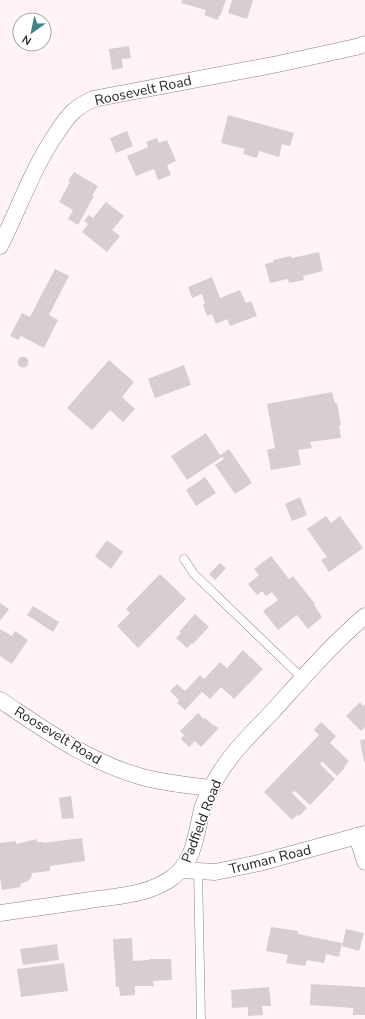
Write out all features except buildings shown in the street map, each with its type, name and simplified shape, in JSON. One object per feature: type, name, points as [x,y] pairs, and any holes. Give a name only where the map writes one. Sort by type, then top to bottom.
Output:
[{"type":"street","name":"Roosevelt Road","points":[[0,246],[48,146],[74,110],[93,99],[278,64],[365,44]]},
{"type":"street","name":"Padfield Road","points":[[0,913],[127,895],[165,882],[181,870],[190,855],[198,825],[211,788],[220,772],[302,678],[350,629],[365,616]]},
{"type":"street","name":"Roosevelt Road","points":[[0,700],[72,747],[95,759],[138,776],[153,780],[211,788]]},
{"type":"street","name":"Truman Road","points":[[181,870],[215,872],[259,863],[361,835],[365,862]]},
{"type":"lane","points":[[184,559],[194,574],[302,678]]},
{"type":"lane","points":[[198,871],[201,1019]]}]
